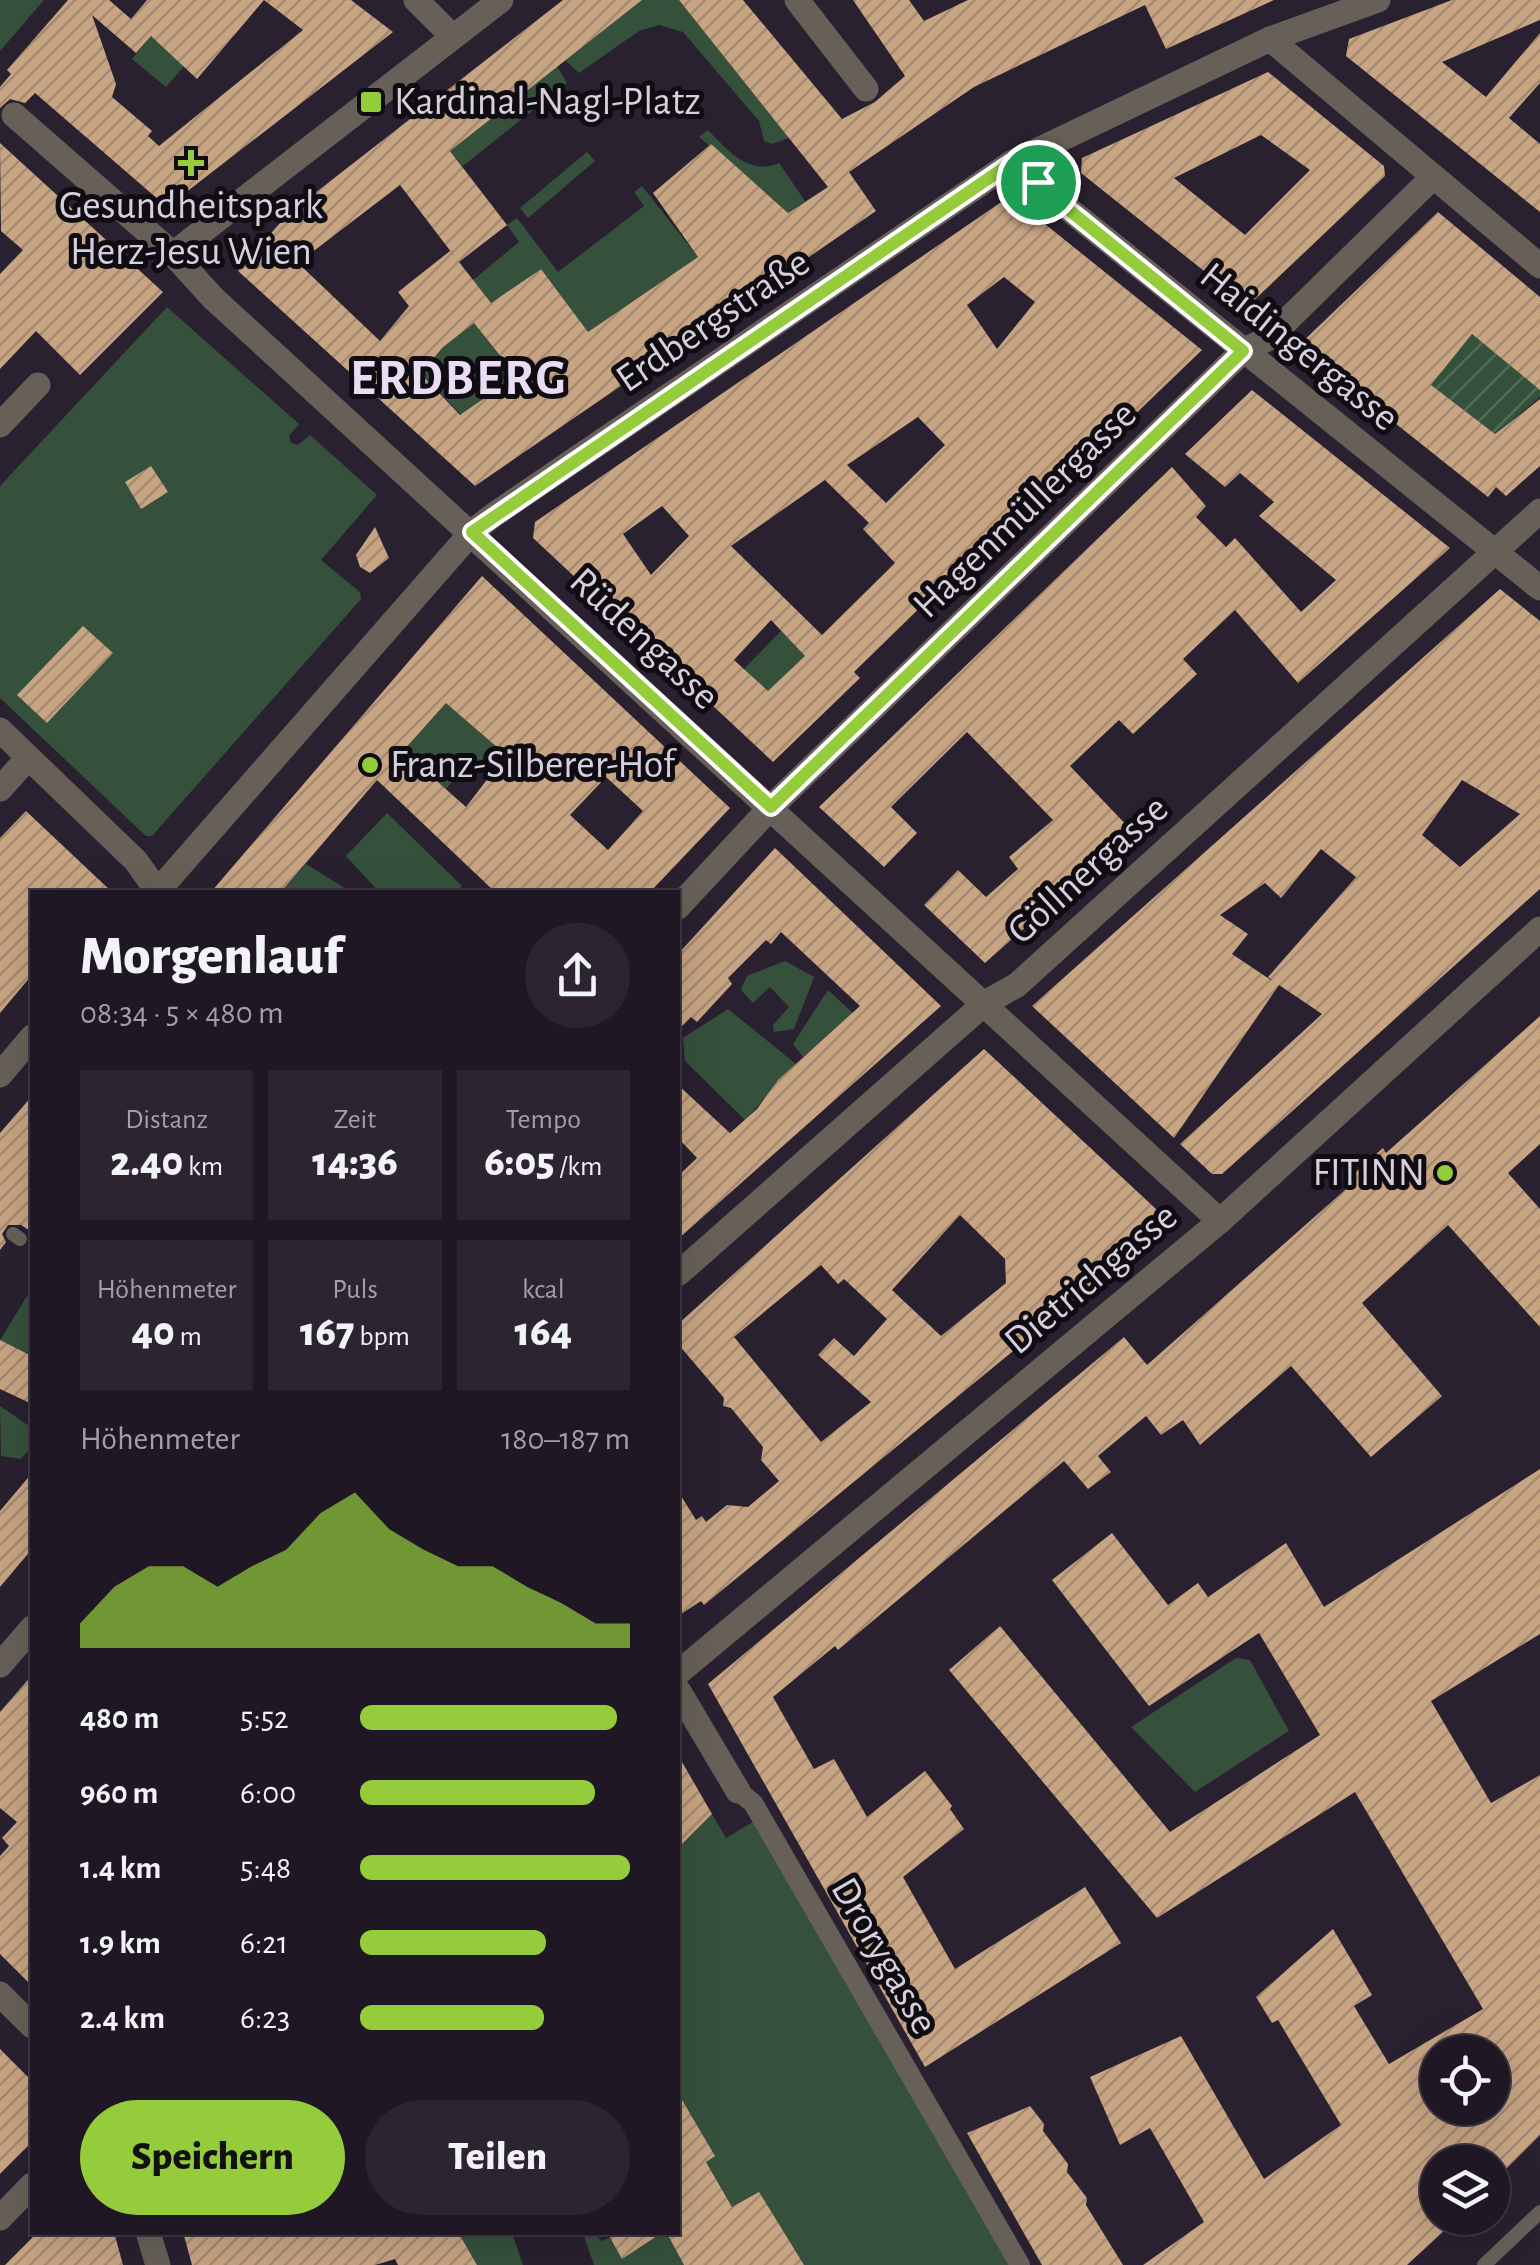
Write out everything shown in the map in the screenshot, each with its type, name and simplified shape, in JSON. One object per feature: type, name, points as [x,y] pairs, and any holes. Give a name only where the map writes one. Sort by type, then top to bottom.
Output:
[{"type":"street","points":[[416,0],[452,36]]},
{"type":"street","points":[[173,254],[500,0]]},
{"type":"street","points":[[796,0],[866,89]]},
{"type":"street","name":"Erdbergstraße","points":[[160,890],[472,532],[1011,163],[1270,40],[1378,0]]},
{"type":"street","points":[[1270,40],[1540,266]]},
{"type":"street","name":"Rüdengasse","points":[[14,116],[173,254],[212,298],[1220,1220]]},
{"type":"street","name":"Haidingergasse","points":[[1011,163],[1540,588]]},
{"type":"street","name":"Hagenmüllergasse","points":[[680,905],[771,807],[1243,351],[1268,338],[1433,177]]},
{"type":"street","points":[[0,425],[38,385]]},
{"type":"street","name":"Göllnergasse","points":[[680,1272],[985,1003],[1018,984],[1540,511]]},
{"type":"street","points":[[0,730],[136,861],[157,890]]},
{"type":"street","points":[[0,789],[28,758]]},
{"type":"street","name":"Dietrichgasse","points":[[680,1670],[1220,1220],[1540,929]]},
{"type":"street","points":[[0,1075],[30,1039]]},
{"type":"street","points":[[0,1664],[30,1630]]},
{"type":"street","name":"Drorygasse","points":[[680,1693],[738,1791],[753,1803],[1020,2265]]},
{"type":"street","points":[[0,1994],[30,2024]]},
{"type":"street","points":[[0,2218],[30,2187]]},
{"type":"street","points":[[149,2235],[158,2265]]},
{"type":"lane","points":[[1484,2265],[1540,2212]]},
{"type":"green space","points":[[0,0],[44,0],[0,51]]},
{"type":"green space","points":[[642,0],[679,0],[792,137],[772,144],[764,141],[759,121],[683,32],[659,25],[639,31],[579,73],[565,60]]},
{"type":"green space","points":[[151,36],[185,65],[166,87],[132,59]]},
{"type":"green space","points":[[557,66],[567,83],[463,166],[450,151]]},
{"type":"green space","points":[[708,130],[748,164],[779,163],[805,201],[783,216],[774,200],[699,137]]},
{"type":"green space","points":[[587,152],[595,161],[528,218],[520,208]]},
{"type":"green space","points":[[642,186],[698,257],[588,332],[541,269],[491,303],[473,280],[519,242],[507,225],[517,218],[558,272],[644,206],[634,192]]},
{"type":"green space","points":[[167,307],[299,424],[289,436],[291,443],[298,445],[310,435],[377,495],[321,560],[360,592],[361,599],[152,836],[146,836],[0,698],[0,486]]},
{"type":"green space","points":[[474,323],[513,373],[503,380],[505,384],[473,427],[421,374],[442,348]]},
{"type":"green space","points":[[1472,334],[1527,379],[1540,365],[1540,397],[1495,434],[1431,385]]},
{"type":"green space","points":[[781,631],[809,659],[768,692],[744,669]]},
{"type":"green space","points":[[447,702],[495,746],[478,764],[469,763],[446,789],[403,751]]},
{"type":"green space","points":[[387,813],[462,886],[459,890],[377,890],[346,856]]},
{"type":"green space","points":[[306,864],[348,890],[283,890]]},
{"type":"green space","points":[[785,961],[814,977],[794,1029],[774,1032],[773,1025],[789,1007],[770,987],[753,1003],[741,990],[747,976]]},
{"type":"green space","points":[[828,990],[853,1013],[803,1057],[793,1044]]},
{"type":"green space","points":[[728,1009],[796,1064],[745,1120],[685,1061],[683,1038]]},
{"type":"green space","points":[[30,1291],[30,1349],[27,1353],[0,1340]]},
{"type":"green space","points":[[0,1406],[30,1425],[30,1448],[21,1459],[1,1456]]},
{"type":"green space","points":[[1236,1658],[1250,1660],[1289,1731],[1195,1792],[1131,1727]]},
{"type":"green space","points":[[712,1814],[726,1838],[756,1820],[1011,2265],[804,2265],[732,2207],[706,2162],[714,2155],[680,2096],[680,1846]]},
{"type":"green space","points":[[459,2235],[513,2235],[523,2265],[477,2265]]},
{"type":"green space","points":[[584,2235],[596,2235],[601,2241],[618,2235],[667,2235],[684,2265],[594,2265]]},
{"type":"building","points":[[68,0],[109,0],[131,19],[147,0],[264,0],[351,0],[393,32],[167,207],[35,93],[25,103],[10,99],[0,108],[0,87],[11,74],[7,70]],"holes":[[[264,0],[303,30],[159,146],[148,136],[152,131],[112,97],[116,84],[92,15],[136,53],[151,36],[197,79]]]},
{"type":"building","points":[[563,0],[642,0],[450,151],[507,225],[459,262],[491,303],[541,269],[588,332],[698,257],[653,193],[711,144],[788,213],[828,187],[679,0],[743,0],[842,119],[875,102],[905,76],[853,0],[909,0],[924,21],[968,0],[1274,0],[1166,49],[1145,5],[974,87],[849,172],[876,211],[475,486],[238,271],[288,214]],"holes":[[[400,185],[455,257],[450,251],[398,292],[409,306],[380,341],[298,263]],[[474,323],[513,372],[503,380],[505,384],[460,415],[421,374],[442,348]]]},
{"type":"building","points":[[1452,0],[1540,0],[1540,20],[1442,62],[1486,97],[1540,33],[1540,83],[1509,118],[1540,144],[1540,212],[1346,56],[1349,39]]},
{"type":"building","points":[[1268,72],[1384,166],[1385,176],[1248,306],[1081,173],[1082,158]],"holes":[[[1261,135],[1310,170],[1245,235],[1174,178]]]},
{"type":"building","points":[[0,143],[163,292],[80,375],[36,331],[0,369],[0,274],[23,250],[1,231]]},
{"type":"building","points":[[1010,196],[1202,350],[944,598],[937,591],[854,672],[860,678],[773,762],[533,538],[535,522]],"holes":[[[1004,277],[1035,302],[997,349],[967,305]],[[918,417],[945,445],[886,503],[847,465]],[[825,480],[869,523],[863,529],[895,563],[822,635],[731,546]],[[662,506],[689,536],[651,575],[623,534]],[[771,620],[805,656],[768,691],[734,660]]]},
{"type":"building","points":[[1438,212],[1540,297],[1540,390],[1472,334],[1431,385],[1495,434],[1540,399],[1540,466],[1506,496],[1496,487],[1488,497],[1298,346]]},
{"type":"building","points":[[1252,390],[1450,548],[1298,683],[1235,610],[1183,659],[1197,674],[1133,734],[1119,720],[1070,766],[1133,832],[985,963],[924,905],[958,870],[986,897],[1018,869],[1009,857],[1053,820],[967,732],[891,807],[917,833],[884,867],[819,807],[1172,467],[1206,506],[1196,517],[1226,547],[1235,538],[1301,612],[1336,580],[1259,516],[1274,502],[1240,473],[1225,487],[1185,454]]},
{"type":"building","points":[[151,466],[168,492],[141,509],[125,482]]},
{"type":"building","points":[[375,527],[389,558],[370,573],[360,567],[356,555]]},
{"type":"building","points":[[482,576],[730,808],[652,890],[493,890],[377,780],[283,890],[213,890]],"holes":[[[446,703],[506,755],[466,807],[403,751]],[[606,777],[643,811],[608,850],[570,815]]]},
{"type":"building","points":[[1500,589],[1540,621],[1540,889],[1222,1174],[1212,1174],[1180,1144],[1322,1014],[1279,985],[1174,1138],[1032,1006]],"holes":[[[1462,780],[1520,814],[1460,867],[1422,835]],[[1321,849],[1356,877],[1268,977],[1274,982],[1232,954],[1248,934],[1220,915],[1265,883],[1281,898]]]},
{"type":"building","points":[[83,626],[113,653],[47,723],[17,695]]},
{"type":"building","points":[[26,811],[110,890],[30,890],[30,977],[0,1013],[0,838]]},
{"type":"building","points":[[775,848],[941,1006],[680,1237],[680,1174],[697,1158],[680,1140],[680,1087],[730,1133],[757,1109],[778,1080],[860,1006],[781,932],[771,944],[766,940],[728,978],[732,984],[697,1022],[691,1017],[680,1028],[680,952]]},
{"type":"building","points":[[1540,1016],[1540,1144],[1508,1173],[1540,1209],[1540,1327],[1448,1225],[1362,1303],[1442,1396],[1371,1457],[1291,1366],[1200,1445],[1183,1420],[1161,1435],[1146,1416],[1098,1456],[1111,1472],[1088,1489],[1064,1461],[838,1650],[835,1646],[773,1697],[814,1769],[834,1759],[867,1817],[925,1771],[952,1806],[950,1809],[964,1829],[903,1877],[955,1969],[1085,1887],[1121,1943],[925,2067],[708,1684],[1124,1337],[1147,1365],[1354,1182],[1349,1178],[1383,1148],[1386,1153]]},
{"type":"building","points":[[984,1049],[1170,1222],[704,1605],[701,1601],[680,1615],[680,1494],[696,1520],[702,1516],[706,1522],[727,1505],[748,1507],[779,1481],[761,1460],[763,1447],[731,1408],[723,1406],[724,1398],[680,1346],[680,1322]],"holes":[[[960,1215],[1005,1259],[1006,1283],[941,1336],[892,1290]],[[821,1265],[838,1284],[844,1279],[887,1319],[854,1356],[834,1338],[818,1355],[871,1402],[821,1442],[734,1337]]]},
{"type":"building","points":[[30,1098],[30,1231],[21,1225],[8,1225],[2,1234],[6,1242],[0,1250],[0,1133]]},
{"type":"building","points":[[0,1340],[30,1355],[30,1403],[0,1389]]},
{"type":"building","points":[[1540,1469],[1540,1634],[1431,1701],[1491,1803],[1540,1775],[1540,2135],[1510,2165],[1510,2145],[1420,2145],[1420,2235],[1440,2235],[1407,2265],[1143,2265],[1204,2222],[1150,2128],[1120,2145],[1090,2077],[1181,2036],[1264,2179],[1341,2125],[1278,2020],[1272,2023],[1256,1997],[1333,1929],[1372,1995],[1354,2006],[1389,2064],[1420,2046],[1420,2125],[1510,2125],[1510,2035],[1439,2035],[1483,2009],[1355,1792],[1157,1918],[949,1670],[1000,1626],[1170,1832],[1320,1735],[1259,1633],[1149,1706],[1052,1580],[1112,1533],[1168,1605],[1198,1583],[1208,1597],[1286,1543],[1324,1607]]},
{"type":"building","points":[[30,1475],[30,1551],[0,1587],[0,1511]]},
{"type":"building","points":[[30,1677],[30,1807],[25,1813],[30,1808],[30,1984],[0,1954],[0,1856],[9,1846],[2,1838],[17,1822],[0,1808],[0,1712]]},
{"type":"building","points":[[680,1758],[712,1814],[680,1846]]},
{"type":"building","points":[[0,2049],[30,2079],[30,2144],[0,2174]]},
{"type":"building","points":[[680,2096],[715,2156],[706,2162],[732,2207],[759,2192],[804,2265],[684,2265],[668,2235],[680,2235]]},
{"type":"building","points":[[1030,2106],[1068,2164],[1067,2172],[1087,2198],[1086,2205],[1123,2265],[1042,2265],[967,2133]]},
{"type":"building","points":[[35,2235],[115,2235],[123,2265],[5,2265]]},
{"type":"building","points":[[184,2235],[460,2235],[477,2265],[398,2265],[395,2259],[375,2265],[192,2265]]},
{"type":"building","points":[[609,2235],[658,2235],[622,2259]]},
{"type":"place","name":"Kardinal-Nagl-Platz","points":[[371,102]]},
{"type":"place","name":"Gesundheitspark Herz-Jesu Wien","points":[[191,163]]},
{"type":"place","name":"Franz-Silberer-Hof","points":[[370,765]]},
{"type":"place","name":"FITINN","points":[[1445,1173]]},
{"type":"district","name":"ERDBERG","points":[[459,379]]},
{"type":"route","points":[[1011,163],[1038,182],[1243,351],[771,807],[472,532],[1011,163]]}]
